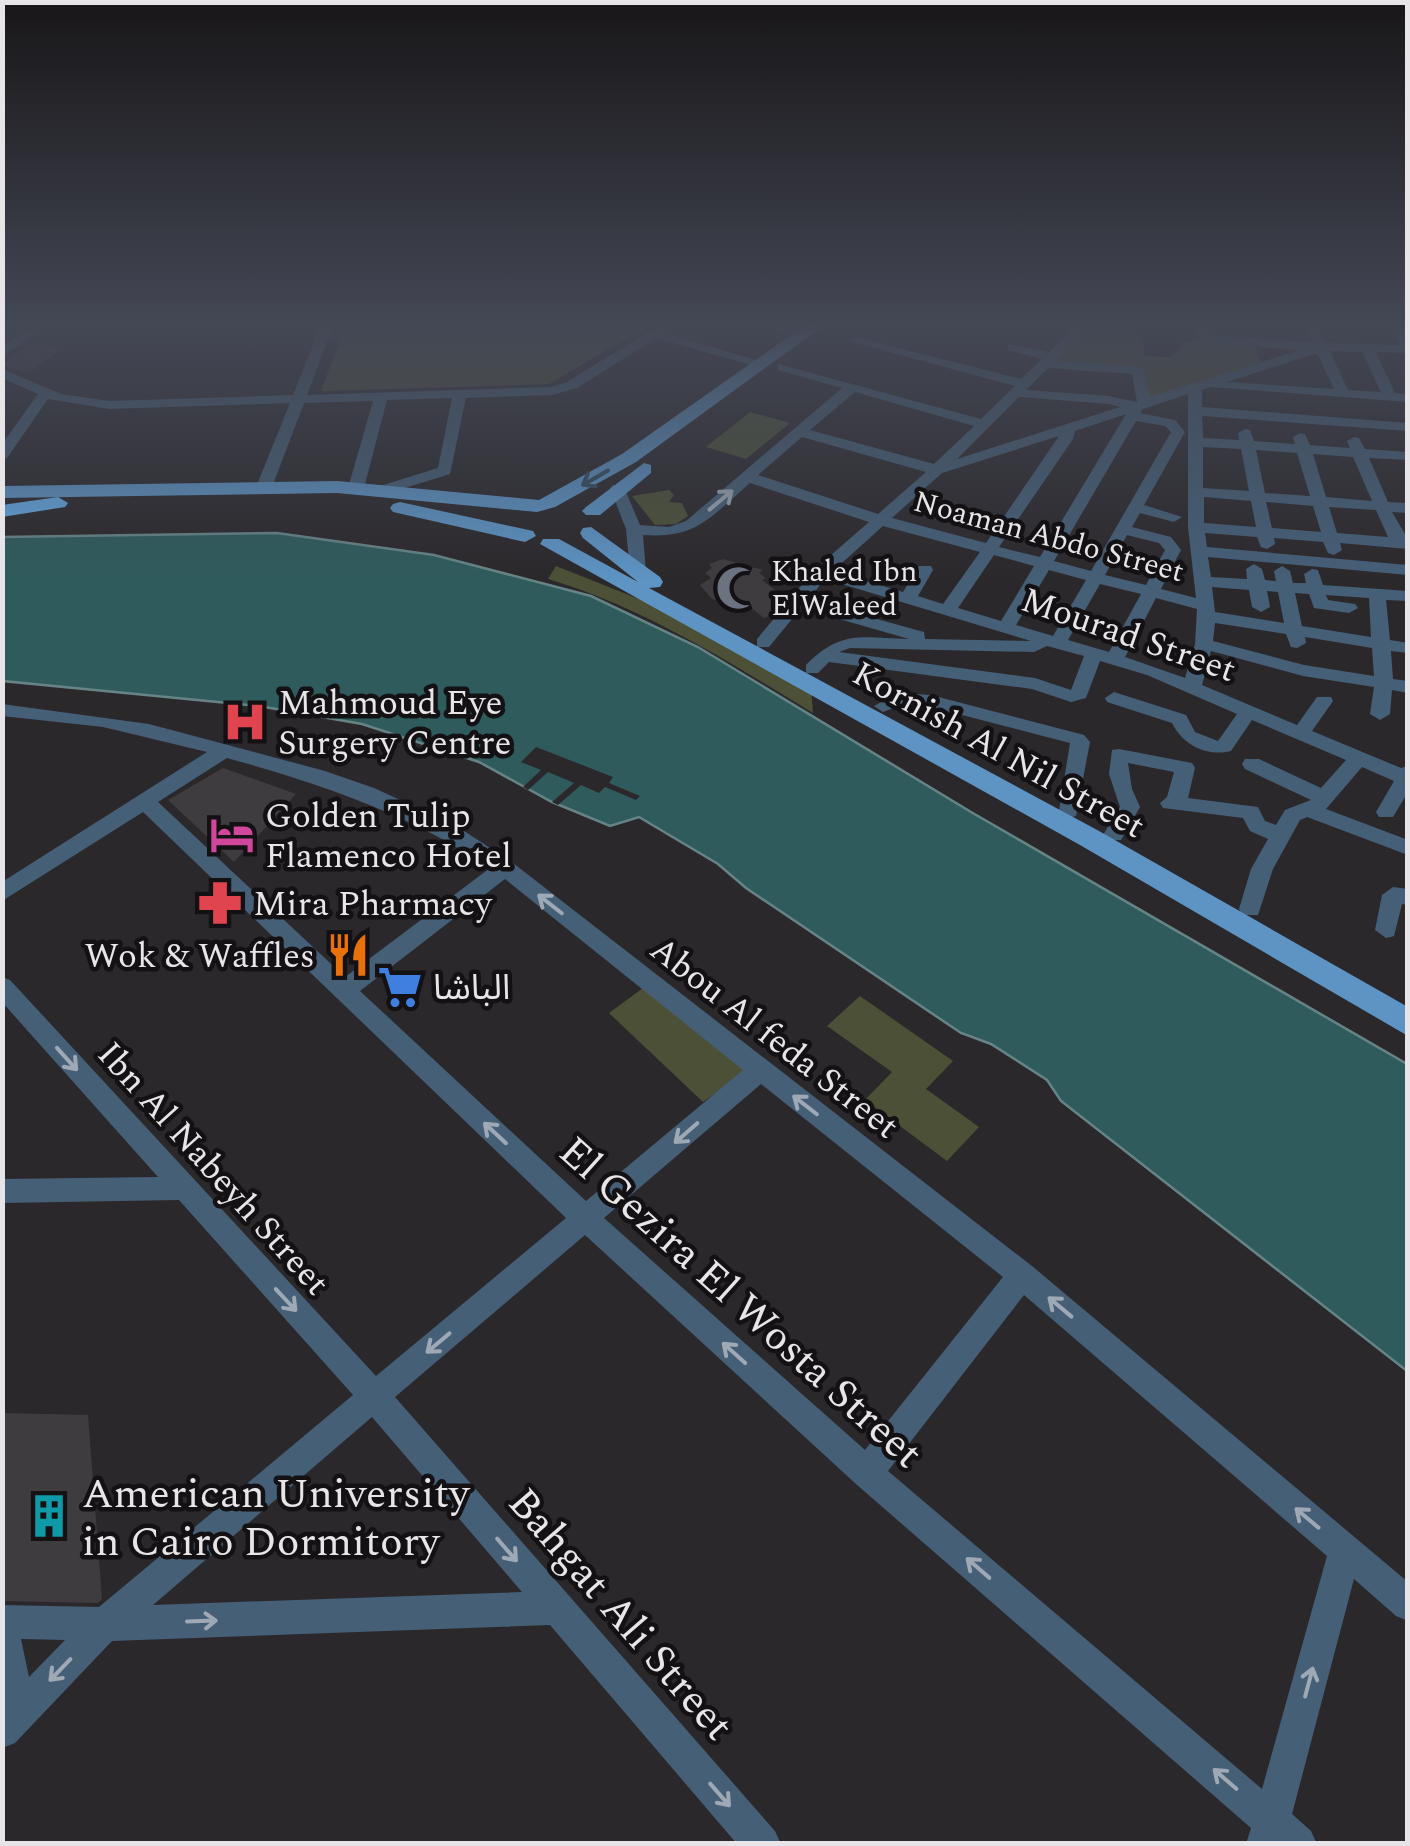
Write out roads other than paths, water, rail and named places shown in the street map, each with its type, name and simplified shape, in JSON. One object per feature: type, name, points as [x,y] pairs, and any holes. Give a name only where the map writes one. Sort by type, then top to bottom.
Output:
[{"type":"highway","points":[[2,508],[58,504]]},
{"type":"main road","points":[[704,409],[628,458],[542,505],[519,523],[538,540],[574,542],[618,488],[718,409]]},
{"type":"main road","points":[[2,488],[385,489],[542,505],[573,503],[592,522]]},
{"type":"main road","points":[[445,517],[465,497]]},
{"type":"main road","name":"Kornish Al Nil Street","points":[[58,504],[327,500],[445,517],[538,540],[935,752],[1408,1022]]},
{"type":"main road","name":"Kornish Al Nil Street","points":[[592,522],[638,572],[763,643],[819,663],[877,703],[1408,1000]]},
{"type":"street","points":[[2,454],[34,409]]},
{"type":"street","points":[[264,487],[293,409]]},
{"type":"street","points":[[356,488],[379,409]]},
{"type":"street","points":[[385,489],[445,471],[457,409]]},
{"type":"street","points":[[634,529],[682,529],[826,409]]},
{"type":"street","points":[[931,409],[984,424]]},
{"type":"street","points":[[763,643],[822,573],[999,409]]},
{"type":"street","points":[[800,432],[937,470],[1137,409]]},
{"type":"street","points":[[819,663],[842,644],[919,640],[1034,647],[1042,641],[1060,641],[1178,429],[1138,409]]},
{"type":"street","points":[[1007,626],[1138,409]]},
{"type":"street","points":[[1289,409],[1344,564],[1369,592],[1382,643],[1384,683],[1380,714]]},
{"type":"street","points":[[1341,409],[1382,506],[1403,543]]},
{"type":"street","points":[[1192,686],[1204,644],[1206,611],[1196,528],[1195,492],[1195,442],[1195,412],[1399,426],[1407,456],[1195,442]]},
{"type":"street","points":[[1241,415],[1265,533],[1267,557],[1257,584],[1262,607]]},
{"type":"street","points":[[919,640],[1066,438],[1068,429]]},
{"type":"street","name":"Noaman Abdo Street","points":[[748,477],[879,520],[1095,576],[1296,637],[1408,648]]},
{"type":"street","points":[[618,488],[634,529],[638,572]]},
{"type":"street","points":[[1195,492],[1408,508]]},
{"type":"street","points":[[1134,506],[1174,517]]},
{"type":"street","points":[[1196,528],[1403,543]]},
{"type":"street","points":[[1115,659],[1172,547],[1165,540],[1122,529]]},
{"type":"street","points":[[1199,551],[1408,570]]},
{"type":"street","points":[[1267,557],[1284,585],[1296,637]]},
{"type":"street","points":[[1309,561],[1320,604],[1350,608]]},
{"type":"street","points":[[908,598],[924,570]]},
{"type":"street","name":"Mourad Street","points":[[822,573],[1115,659],[1192,686],[1407,777]]},
{"type":"street","points":[[1202,580],[1408,596]]},
{"type":"street","points":[[797,602],[919,640]]},
{"type":"street","points":[[1204,644],[1303,670],[1408,687]]},
{"type":"street","points":[[819,663],[870,660],[935,681],[967,683],[1002,671],[1039,687],[1077,696],[1094,653]]},
{"type":"street","points":[[877,703],[890,667]]},
{"type":"street","points":[[1114,698],[1179,719],[1190,738],[1219,749],[1250,711]]},
{"type":"street","points":[[877,703],[898,699],[938,702],[1075,738],[1080,742],[1069,811]]},
{"type":"street","points":[[1300,734],[1324,701]]},
{"type":"street","name":"Abou Al feda Street","points":[[2,710],[103,721],[226,749],[380,798],[448,830],[505,868],[1022,1275],[1408,1604]]},
{"type":"street","points":[[2,893],[226,749]]},
{"type":"street","points":[[1114,835],[1130,807],[1123,798],[1119,755],[1185,768],[1173,803],[1245,802],[1257,826],[1280,835]]},
{"type":"street","points":[[1250,909],[1262,870],[1292,815],[1316,803],[1358,758]]},
{"type":"street","points":[[1252,764],[1316,803],[1408,848]]},
{"type":"street","points":[[1386,812],[1407,777]]},
{"type":"street","name":"El Gezira El Wosta Street","points":[[145,802],[586,1219],[867,1473],[1268,1831],[1298,1844]]},
{"type":"street","points":[[343,991],[505,868]]},
{"type":"street","points":[[1386,930],[1393,895],[1408,897]]},
{"type":"street","name":"Ibn Al Nabeyh Street","points":[[2,986],[375,1396]]},
{"type":"street","points":[[10,1721],[104,1624],[760,1070]]},
{"type":"street","points":[[2,1191],[183,1188]]},
{"type":"street","points":[[867,1473],[1022,1275]]},
{"type":"street","name":"Bahgat Ali Street","points":[[375,1396],[762,1844]]},
{"type":"street","points":[[1268,1831],[1345,1550]]},
{"type":"street","points":[[10,1721],[2,1626],[558,1608]]},
{"type":"water","points":[[277,533],[434,555],[591,596],[698,647],[971,812],[1407,1064],[1407,1371],[1061,1101],[1047,1080],[991,1044],[961,1033],[746,888],[718,864],[639,817],[610,826],[552,802],[479,762],[362,724],[259,706],[3,681],[2,537]]},
{"type":"place","name":"Khaled Ibn ElWaleed","points":[[738,588]]},
{"type":"place","name":"Mahmoud Eye Surgery Centre","points":[[245,722]]},
{"type":"place","name":"Golden Tulip Flamenco Hotel","points":[[232,835]]},
{"type":"place","name":"Mira Pharmacy","points":[[220,903]]},
{"type":"place","name":"Wok & Waffles","points":[[348,955]]},
{"type":"place","name":"الباشا","points":[[400,987]]},
{"type":"place","name":"American University in Cairo Dormitory","points":[[49,1516]]}]
